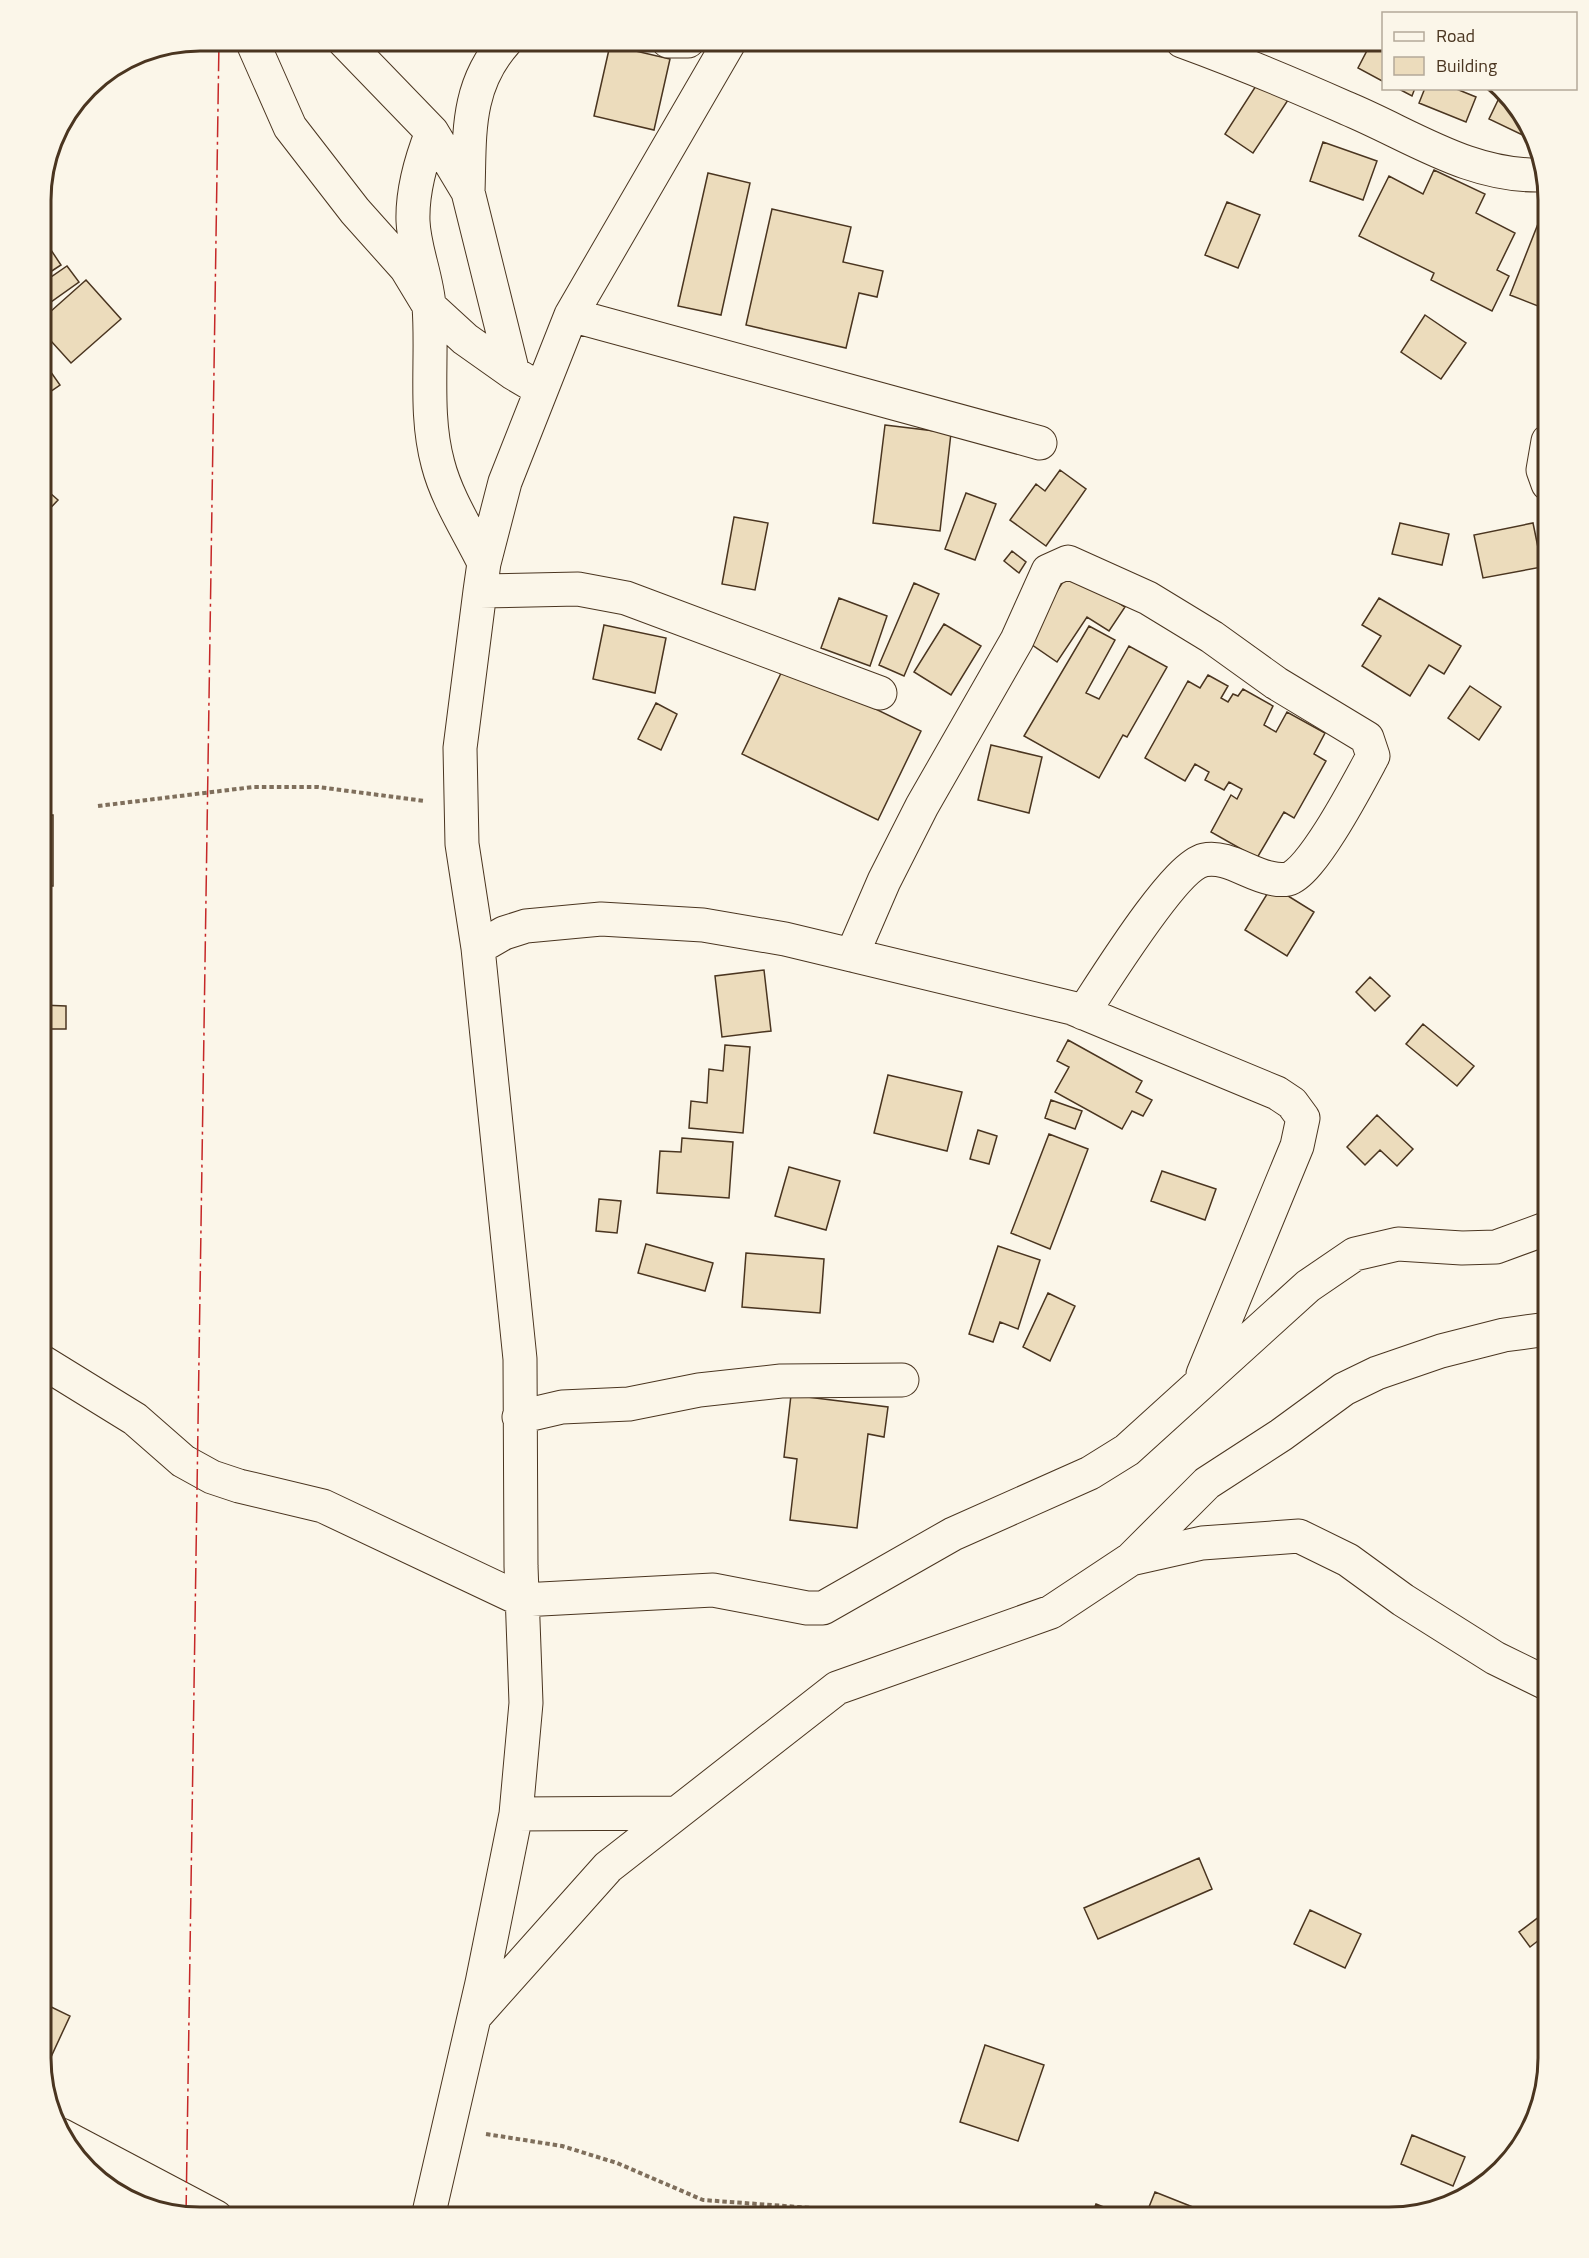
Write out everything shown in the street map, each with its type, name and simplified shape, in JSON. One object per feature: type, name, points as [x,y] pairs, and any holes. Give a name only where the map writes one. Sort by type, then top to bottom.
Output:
[{"type":"street","points":[[257,51],[290,127],[355,211],[406,268],[429,306],[465,339],[527,381]]},
{"type":"street","points":[[355,51],[432,132],[468,192],[527,381]]},
{"type":"street","points":[[468,192],[471,108],[492,57],[497,51]]},
{"type":"street","points":[[430,2207],[474,2017],[516,1814],[526,1703],[522,1600],[519,1348],[478,948],[462,844],[460,748],[482,577],[527,381],[571,315],[724,51]]},
{"type":"street","points":[[1207,51],[1348,108],[1397,134],[1450,157],[1514,176],[1536,175]]},
{"type":"street","points":[[432,132],[418,167],[413,221],[429,306],[428,366],[438,465],[482,577]]},
{"type":"street","points":[[571,315],[1040,443]]},
{"type":"street","points":[[852,956],[884,881],[922,806],[1017,640],[1048,571],[1068,562],[1148,598],[1212,637],[1276,683],[1367,738],[1372,756],[1325,839],[1301,870],[1288,879],[1271,879],[1224,861],[1204,860],[1187,869],[1124,952],[1083,1013]]},
{"type":"street","points":[[482,577],[578,589],[626,598],[880,693]]},
{"type":"street","points":[[478,948],[504,933],[526,926],[601,919],[703,925],[785,939],[1083,1013],[1277,1093],[1292,1103],[1303,1118],[1297,1146],[1200,1381]]},
{"type":"street","points":[[51,1367],[135,1419],[183,1461],[212,1477],[239,1486],[323,1506],[522,1600],[713,1590],[807,1608],[823,1608],[953,1534],[1090,1473],[1126,1450],[1308,1286],[1355,1254],[1398,1244],[1462,1248],[1496,1247],[1538,1232]]},
{"type":"street","points":[[474,2017],[608,1868],[837,1688],[1051,1612],[1131,1558],[1207,1483],[1281,1436],[1344,1389],[1377,1373],[1441,1351],[1515,1333],[1538,1330]]},
{"type":"street","points":[[519,1417],[562,1407],[629,1404],[699,1389],[854,1379],[902,1380]]},
{"type":"street","points":[[1131,1558],[1202,1543],[1299,1536],[1348,1560],[1403,1600],[1496,1658],[1538,1679]]},
{"type":"street","points":[[516,1814],[676,1813]]},
{"type":"street","points":[[80,2146],[197,2207]]},
{"type":"path","points":[[98,806],[253,788],[318,787],[462,805]]},
{"type":"path","points":[[449,2128],[562,2146],[617,2163],[704,2200],[799,2207]]},
{"type":"building","points":[[609,51],[636,51],[670,59],[654,130],[594,116]]},
{"type":"building","points":[[1367,51],[1382,51],[1382,81],[1358,68]]},
{"type":"building","points":[[1261,78],[1290,97],[1253,153],[1225,134]]},
{"type":"building","points":[[1401,90],[1414,90],[1412,96]]},
{"type":"building","points":[[1424,90],[1459,90],[1476,97],[1466,122],[1419,103]]},
{"type":"building","points":[[1498,100],[1523,135],[1489,119]]},
{"type":"building","points":[[1323,142],[1377,161],[1363,200],[1310,181]]},
{"type":"building","points":[[1434,170],[1485,194],[1476,213],[1515,233],[1497,270],[1509,276],[1492,311],[1431,280],[1434,273],[1359,236],[1389,176],[1423,194]]},
{"type":"building","points":[[708,173],[750,183],[721,315],[678,306]]},
{"type":"building","points":[[1227,202],[1260,215],[1238,268],[1205,255]]},
{"type":"building","points":[[772,209],[851,227],[843,262],[883,271],[877,297],[859,293],[846,348],[746,325]]},
{"type":"building","points":[[1538,224],[1538,306],[1510,295]]},
{"type":"building","points":[[51,250],[61,265],[51,272]]},
{"type":"building","points":[[67,266],[79,282],[51,302],[51,277]]},
{"type":"building","points":[[86,280],[121,319],[71,363],[51,341],[51,311]]},
{"type":"building","points":[[1425,315],[1466,343],[1441,379],[1401,352]]},
{"type":"building","points":[[51,372],[60,385],[51,391]]},
{"type":"building","points":[[885,425],[951,433],[940,531],[873,523]]},
{"type":"building","points":[[1060,470],[1086,489],[1046,546],[1010,520],[1036,484],[1045,491]]},
{"type":"building","points":[[966,493],[996,504],[975,560],[945,549]]},
{"type":"building","points":[[51,494],[58,500],[51,507]]},
{"type":"building","points":[[734,517],[768,523],[755,590],[722,584]]},
{"type":"building","points":[[1400,523],[1449,534],[1442,565],[1392,554]]},
{"type":"building","points":[[1533,523],[1538,547],[1538,568],[1483,578],[1474,535]]},
{"type":"building","points":[[1012,551],[1026,562],[1019,573],[1004,561]]},
{"type":"building","points":[[1070,571],[1125,607],[1109,631],[1087,617],[1057,662],[1025,640]]},
{"type":"building","points":[[914,583],[939,594],[904,676],[879,665]]},
{"type":"building","points":[[839,598],[887,616],[870,666],[821,648]]},
{"type":"building","points":[[1379,598],[1461,646],[1444,674],[1429,665],[1410,696],[1362,666],[1381,636],[1362,625]]},
{"type":"building","points":[[944,624],[981,646],[951,695],[914,672]]},
{"type":"building","points":[[604,625],[666,638],[655,693],[593,679]]},
{"type":"building","points":[[1089,626],[1115,640],[1086,693],[1099,699],[1129,646],[1167,667],[1127,737],[1123,735],[1099,778],[1024,736]]},
{"type":"building","points":[[785,665],[921,731],[878,820],[742,754]]},
{"type":"building","points":[[1208,675],[1228,686],[1221,698],[1228,702],[1233,694],[1238,696],[1243,689],[1273,706],[1264,725],[1276,732],[1287,712],[1325,733],[1314,754],[1326,761],[1294,818],[1284,812],[1257,858],[1211,832],[1231,795],[1237,799],[1242,789],[1229,782],[1224,790],[1205,780],[1209,772],[1195,764],[1185,781],[1145,758],[1188,681],[1200,688]]},
{"type":"building","points":[[1470,686],[1501,707],[1479,740],[1448,718]]},
{"type":"building","points":[[656,703],[677,714],[661,750],[638,739]]},
{"type":"building","points":[[991,745],[1042,757],[1029,813],[978,800]]},
{"type":"building","points":[[51,815],[53,815],[53,886],[51,886]]},
{"type":"building","points":[[1272,886],[1314,912],[1287,956],[1245,930]]},
{"type":"building","points":[[764,970],[771,1031],[722,1037],[715,976]]},
{"type":"building","points":[[1370,977],[1390,996],[1375,1011],[1356,992]]},
{"type":"building","points":[[51,1005],[66,1006],[66,1029],[51,1029]]},
{"type":"building","points":[[1423,1024],[1474,1066],[1457,1086],[1406,1044]]},
{"type":"building","points":[[1068,1040],[1142,1081],[1136,1092],[1152,1100],[1143,1116],[1132,1111],[1122,1129],[1055,1092],[1069,1067],[1057,1061]]},
{"type":"building","points":[[725,1045],[750,1047],[743,1133],[689,1128],[691,1101],[707,1103],[709,1069],[723,1071]]},
{"type":"building","points":[[888,1075],[962,1092],[947,1151],[874,1133]]},
{"type":"building","points":[[1051,1100],[1082,1111],[1075,1129],[1045,1118]]},
{"type":"building","points":[[1377,1115],[1413,1149],[1397,1166],[1380,1150],[1365,1165],[1347,1147]]},
{"type":"building","points":[[978,1130],[997,1136],[989,1164],[970,1159]]},
{"type":"building","points":[[1049,1134],[1088,1149],[1050,1249],[1011,1233]]},
{"type":"building","points":[[682,1138],[733,1142],[729,1198],[657,1193],[660,1151],[681,1152]]},
{"type":"building","points":[[789,1167],[840,1181],[826,1230],[775,1216]]},
{"type":"building","points":[[1162,1171],[1216,1189],[1205,1220],[1151,1201]]},
{"type":"building","points":[[599,1199],[621,1201],[617,1233],[596,1231]]},
{"type":"building","points":[[646,1244],[713,1263],[705,1291],[638,1273]]},
{"type":"building","points":[[998,1246],[1040,1260],[1018,1329],[1000,1322],[993,1342],[969,1334]]},
{"type":"building","points":[[746,1253],[824,1259],[820,1313],[742,1307]]},
{"type":"building","points":[[1048,1293],[1075,1306],[1050,1361],[1023,1347]]},
{"type":"building","points":[[791,1395],[888,1407],[884,1437],[868,1434],[857,1528],[790,1520],[797,1459],[784,1457]]},
{"type":"building","points":[[1199,1858],[1212,1889],[1098,1939],[1084,1908]]},
{"type":"building","points":[[1310,1910],[1361,1934],[1345,1968],[1294,1944]]},
{"type":"building","points":[[1538,1918],[1538,1941],[1530,1947],[1519,1932]]},
{"type":"building","points":[[51,2007],[70,2016],[51,2057]]},
{"type":"building","points":[[985,2045],[1044,2065],[1018,2141],[960,2122]]},
{"type":"building","points":[[1412,2135],[1465,2157],[1453,2186],[1401,2164]]},
{"type":"building","points":[[1155,2192],[1193,2207],[1149,2207]]},
{"type":"power","points":[[186,2207],[219,51]]}]
